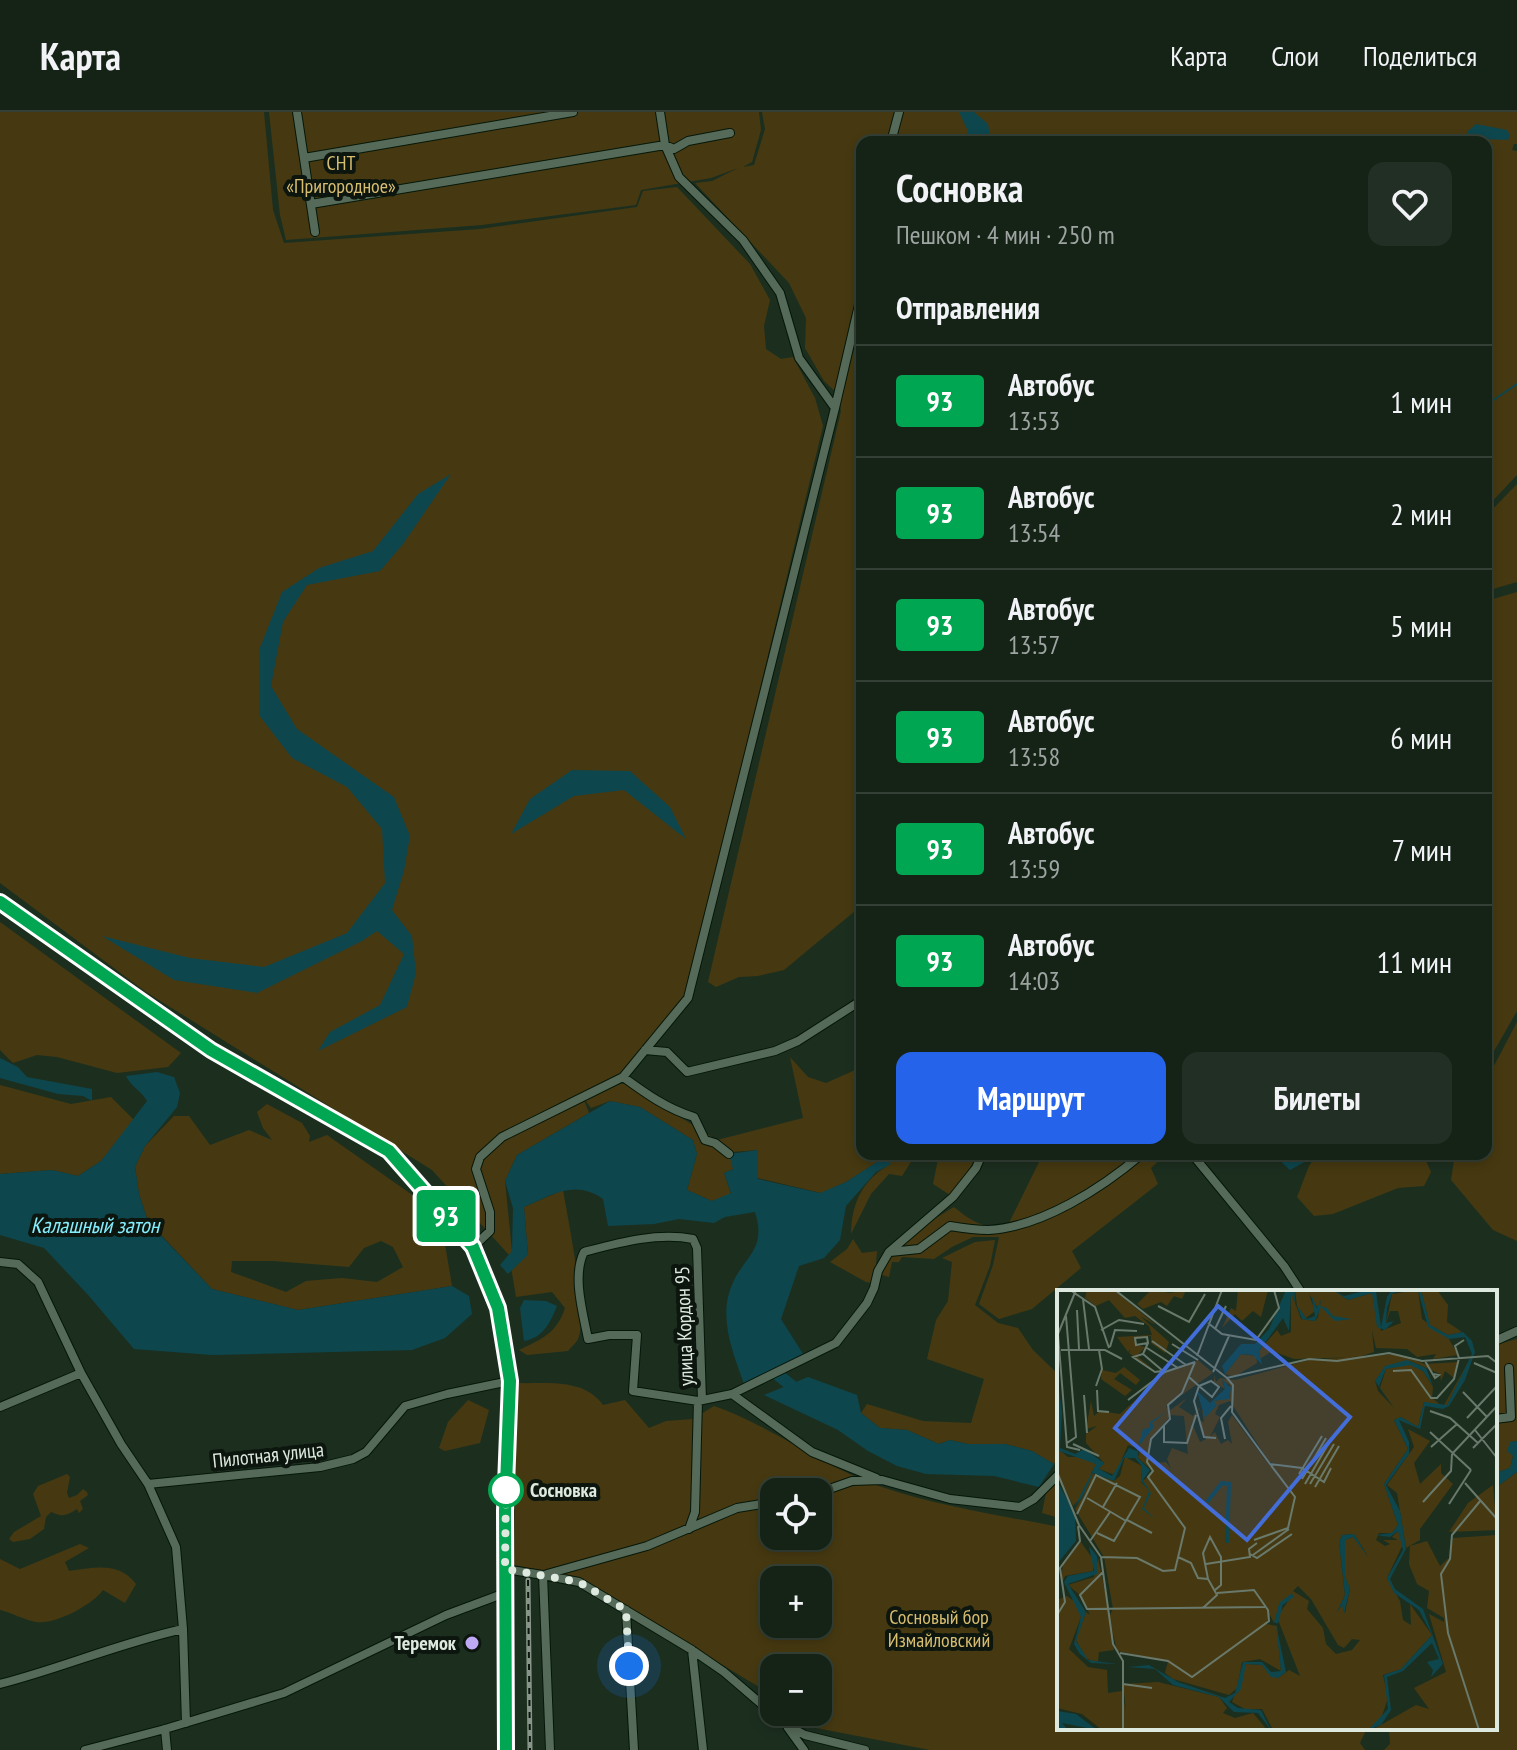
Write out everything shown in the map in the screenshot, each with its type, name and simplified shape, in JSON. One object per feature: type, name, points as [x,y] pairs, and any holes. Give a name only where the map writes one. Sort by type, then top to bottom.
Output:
[{"type":"main road","points":[[0,902],[211,1050],[389,1151],[473,1247],[498,1308],[510,1381],[505,1569],[506,1750]]},
{"type":"street","points":[[297,112],[315,232]]},
{"type":"street","points":[[304,158],[573,112]]},
{"type":"street","points":[[660,112],[665,145],[679,177],[743,240],[780,293],[799,358],[835,408]]},
{"type":"street","points":[[893,136],[899,112]]},
{"type":"street","points":[[311,204],[665,145],[674,149],[688,141],[730,133]]},
{"type":"street","points":[[473,1247],[490,1231],[490,1212],[476,1169],[480,1157],[502,1137],[623,1077],[688,998],[856,318]]},
{"type":"street","points":[[645,1050],[667,1052],[687,1072],[775,1051],[798,1041],[856,1004]]},
{"type":"street","points":[[623,1077],[660,1102],[694,1117],[705,1140],[715,1143],[729,1154]]},
{"type":"street","name":"улица Кордон 95","points":[[689,1529],[695,1512],[700,1401],[697,1248],[693,1239],[676,1236],[584,1252],[579,1262],[588,1339],[637,1335],[633,1391],[700,1401],[732,1394],[836,1343],[867,1303],[878,1271],[889,1252],[953,1197],[979,1160]]},
{"type":"street","points":[[889,1252],[919,1249],[950,1226],[985,1230],[1014,1226],[1110,1181],[1135,1160]]},
{"type":"street","points":[[1197,1160],[1284,1266],[1300,1290]]},
{"type":"street","points":[[0,1262],[18,1264],[38,1282],[81,1373],[121,1444],[148,1484],[176,1547],[186,1723]]},
{"type":"street","points":[[1497,1340],[1517,1331]]},
{"type":"street","points":[[1497,1419],[1511,1417],[1509,1368]]},
{"type":"street","points":[[0,1407],[81,1373]]},
{"type":"street","name":"Пилотная улица","points":[[148,1484],[320,1467],[353,1459],[366,1452],[405,1406],[510,1381]]},
{"type":"street","points":[[732,1394],[812,1452],[882,1480],[950,1499],[1020,1507],[1034,1499],[1057,1476]]},
{"type":"street","points":[[832,1488],[852,1481],[882,1480]]},
{"type":"street","points":[[543,1575],[647,1546],[737,1508],[760,1504]]},
{"type":"street","points":[[505,1569],[579,1582],[692,1650],[760,1703]]},
{"type":"street","points":[[543,1575],[550,1750]]},
{"type":"street","points":[[85,1750],[284,1693],[446,1615],[505,1593]]},
{"type":"street","points":[[626,1610],[634,1750]]},
{"type":"street","points":[[0,1684],[139,1639],[183,1629]]},
{"type":"street","points":[[692,1650],[703,1750]]},
{"type":"street","points":[[787,1726],[804,1750]]},
{"type":"street","points":[[788,1726],[805,1735],[865,1750]]},
{"type":"street","points":[[165,1729],[167,1750]]},
{"type":"green space","points":[[0,112],[264,112],[273,210],[284,243],[480,229],[637,207],[643,191],[677,187],[750,264],[770,300],[764,326],[766,349],[781,359],[793,357],[815,398],[823,426],[686,997],[621,1075],[583,1098],[589,1113],[517,1155],[505,1181],[512,1251],[528,1255],[524,1207],[563,1190],[581,1307],[579,1336],[568,1351],[527,1355],[519,1350],[553,1329],[565,1308],[552,1292],[516,1297],[509,1255],[432,1170],[146,992],[0,883]]},
{"type":"green space","name":"СНТ «Пригородное»","points":[[269,112],[759,112],[761,130],[752,162],[743,167],[754,165],[765,129],[762,112],[1517,112],[1517,144],[1512,150],[1517,151],[1517,475],[1492,502],[1492,136],[856,136],[856,907],[855,911],[784,970],[739,977],[716,987],[708,982],[841,411],[838,394],[824,381],[805,348],[806,318],[789,283],[695,183],[712,181],[738,168],[711,178],[641,190],[636,205],[482,225],[286,240],[280,215]]},
{"type":"green space","points":[[1517,484],[1517,582],[1492,589],[1492,510]]},
{"type":"green space","points":[[1517,592],[1517,1011],[1492,1055],[1492,599]]},
{"type":"green space","points":[[0,922],[181,1053],[168,1067],[117,1073],[57,1057],[37,1055],[13,1063],[0,1050]]},
{"type":"green space","points":[[1517,1022],[1517,1241],[1493,1230],[1451,1180],[1454,1160],[1492,1160],[1492,1070]]},
{"type":"green space","points":[[790,1057],[808,1077],[826,1083],[856,1070],[856,1160],[881,1160],[846,1182],[821,1193],[758,1178],[758,1150],[732,1152],[733,1169],[724,1173],[731,1194],[712,1201],[687,1190],[697,1154],[693,1140],[640,1107],[610,1101],[591,1108],[585,1100],[616,1084],[627,1084],[717,1140],[803,1118]]},
{"type":"green space","points":[[0,1085],[71,1104],[111,1097],[134,1120],[101,1161],[78,1176],[52,1170],[0,1174]]},
{"type":"green space","points":[[267,1104],[302,1123],[310,1136],[309,1142],[327,1135],[418,1199],[445,1244],[452,1286],[298,1310],[212,1289],[148,1221],[139,1194],[135,1167],[145,1146],[174,1116],[189,1116],[210,1145],[249,1130],[272,1140],[257,1112]],"holes":[[[381,1241],[393,1247],[403,1267],[377,1282],[342,1278],[306,1281],[286,1292],[231,1272],[232,1261],[349,1267],[364,1248]]]},
{"type":"green space","points":[[888,1160],[912,1160],[902,1176],[889,1174],[871,1194],[851,1234],[860,1193],[872,1178],[890,1164]]},
{"type":"green space","points":[[938,1160],[974,1160],[965,1178],[950,1195],[933,1184]]},
{"type":"green space","points":[[1040,1160],[1160,1160],[1151,1168],[1158,1184],[1072,1251],[1081,1268],[1032,1309],[999,1319],[979,1304],[999,1237],[973,1237],[934,1259],[902,1257],[899,1262],[892,1262],[889,1277],[882,1275],[879,1284],[866,1282],[830,1262],[847,1249],[853,1239],[862,1253],[877,1251],[876,1264],[883,1264],[906,1239],[954,1207],[986,1226],[1009,1223]]},
{"type":"green space","points":[[1313,1160],[1426,1160],[1431,1172],[1424,1186],[1398,1188],[1333,1214],[1314,1216],[1297,1197]]},
{"type":"green space","points":[[995,1240],[990,1266],[975,1305],[998,1323],[1018,1328],[1033,1350],[1057,1373],[1057,1458],[1054,1464],[1032,1451],[1005,1444],[968,1444],[950,1440],[939,1444],[907,1430],[880,1428],[861,1413],[867,1404],[923,1421],[971,1423],[984,1379],[927,1359],[936,1320],[948,1301],[952,1262],[942,1258],[975,1242]]},
{"type":"green space","points":[[1517,1339],[1517,1441],[1510,1442],[1513,1456],[1510,1468],[1497,1472],[1497,1344]]},
{"type":"green space","name":"Сосновый бор Измайловский","points":[[516,1383],[575,1386],[595,1396],[603,1405],[625,1400],[649,1428],[666,1421],[693,1419],[714,1406],[841,1470],[885,1488],[949,1505],[1057,1527],[1057,1730],[1366,1730],[1360,1743],[1365,1750],[930,1750],[810,1726],[832,1726],[832,1654],[760,1654],[760,1688],[579,1578],[514,1565]]},
{"type":"green space","points":[[468,1400],[489,1410],[480,1443],[445,1451],[439,1448],[448,1422]]},
{"type":"green space","points":[[1517,1472],[1517,1750],[1384,1750],[1390,1744],[1389,1730],[1497,1730],[1497,1487]]},
{"type":"green space","points":[[67,1474],[70,1477],[69,1498],[83,1489],[87,1492],[88,1495],[80,1501],[83,1509],[79,1513],[77,1509],[64,1515],[51,1512],[46,1517],[44,1529],[30,1539],[13,1542],[9,1539],[14,1532],[41,1516],[33,1494],[38,1486]]},
{"type":"green space","points":[[1057,1476],[1057,1517],[1042,1513],[1047,1488]]},
{"type":"green space","points":[[80,1544],[89,1548],[65,1562],[69,1571],[105,1568],[121,1572],[136,1584],[125,1603],[103,1590],[91,1602],[72,1613],[44,1622],[0,1610],[0,1559],[20,1569]]},
{"type":"water","points":[[959,112],[974,112],[988,124],[990,136],[967,136],[968,131]]},
{"type":"water","points":[[1476,124],[1507,130],[1510,135],[1508,140],[1492,139],[1492,136],[1468,136],[1468,131]]},
{"type":"water","points":[[451,474],[403,544],[380,571],[307,585],[283,622],[271,686],[297,729],[394,797],[410,836],[404,871],[392,910],[412,936],[416,973],[407,1007],[318,1051],[330,1032],[380,1005],[404,954],[377,931],[257,993],[174,980],[102,936],[190,958],[264,967],[347,933],[385,883],[382,829],[347,787],[292,758],[259,715],[259,650],[282,592],[319,568],[373,551],[418,494]]},
{"type":"water","points":[[572,770],[630,771],[670,807],[686,839],[624,790],[574,796],[511,834],[530,799]]},
{"type":"water","points":[[0,1058],[18,1067],[27,1077],[92,1089],[92,1101],[83,1096],[58,1094],[0,1078]]},
{"type":"water","name":"Калашный затон","points":[[157,1072],[174,1077],[180,1093],[177,1107],[145,1146],[135,1167],[139,1194],[148,1222],[212,1289],[298,1310],[452,1286],[469,1296],[472,1314],[445,1338],[412,1350],[212,1355],[134,1349],[44,1248],[0,1235],[0,1174],[52,1170],[78,1176],[101,1161],[147,1101],[126,1076]]},
{"type":"water","points":[[610,1101],[640,1107],[693,1140],[697,1154],[687,1190],[712,1201],[731,1193],[724,1173],[733,1169],[729,1154],[758,1150],[758,1179],[820,1193],[846,1182],[880,1160],[888,1160],[891,1164],[876,1172],[846,1206],[840,1240],[824,1258],[799,1266],[781,1319],[805,1357],[745,1387],[730,1340],[726,1315],[730,1290],[756,1246],[758,1225],[755,1212],[725,1217],[714,1223],[679,1219],[654,1224],[608,1226],[603,1199],[583,1190],[564,1191],[524,1207],[528,1255],[508,1274],[500,1265],[512,1251],[513,1208],[505,1181],[517,1155]]},
{"type":"water","points":[[1279,1160],[1308,1160],[1290,1170]]},
{"type":"water","points":[[524,1300],[546,1301],[557,1306],[541,1333],[524,1341],[520,1308]]},
{"type":"water","points":[[808,1377],[857,1395],[861,1413],[880,1428],[907,1430],[939,1444],[950,1440],[968,1444],[1005,1444],[1032,1451],[1054,1464],[1039,1487],[994,1476],[926,1474],[897,1466],[838,1430],[764,1395]]},
{"type":"water","points":[[1517,1441],[1517,1472],[1497,1487],[1497,1472],[1510,1468],[1513,1456],[1507,1451],[1510,1442]]},
{"type":"waterway","points":[[1492,401],[1517,384]]},
{"type":"waterway","points":[[767,1366],[803,1395]]},
{"type":"railway","points":[[528,1580],[530,1750]]},
{"type":"bus line","name":"93","points":[[0,902],[211,1050],[389,1151],[473,1247],[498,1308],[510,1381],[505,1511],[506,1750]]},
{"type":"place","name":"Сосновка","points":[[506,1490]]},
{"type":"place","name":"Теремок","points":[[472,1643]]},
{"type":"route","points":[[506,1490],[505,1569],[579,1582],[626,1610],[629,1666]]}]
